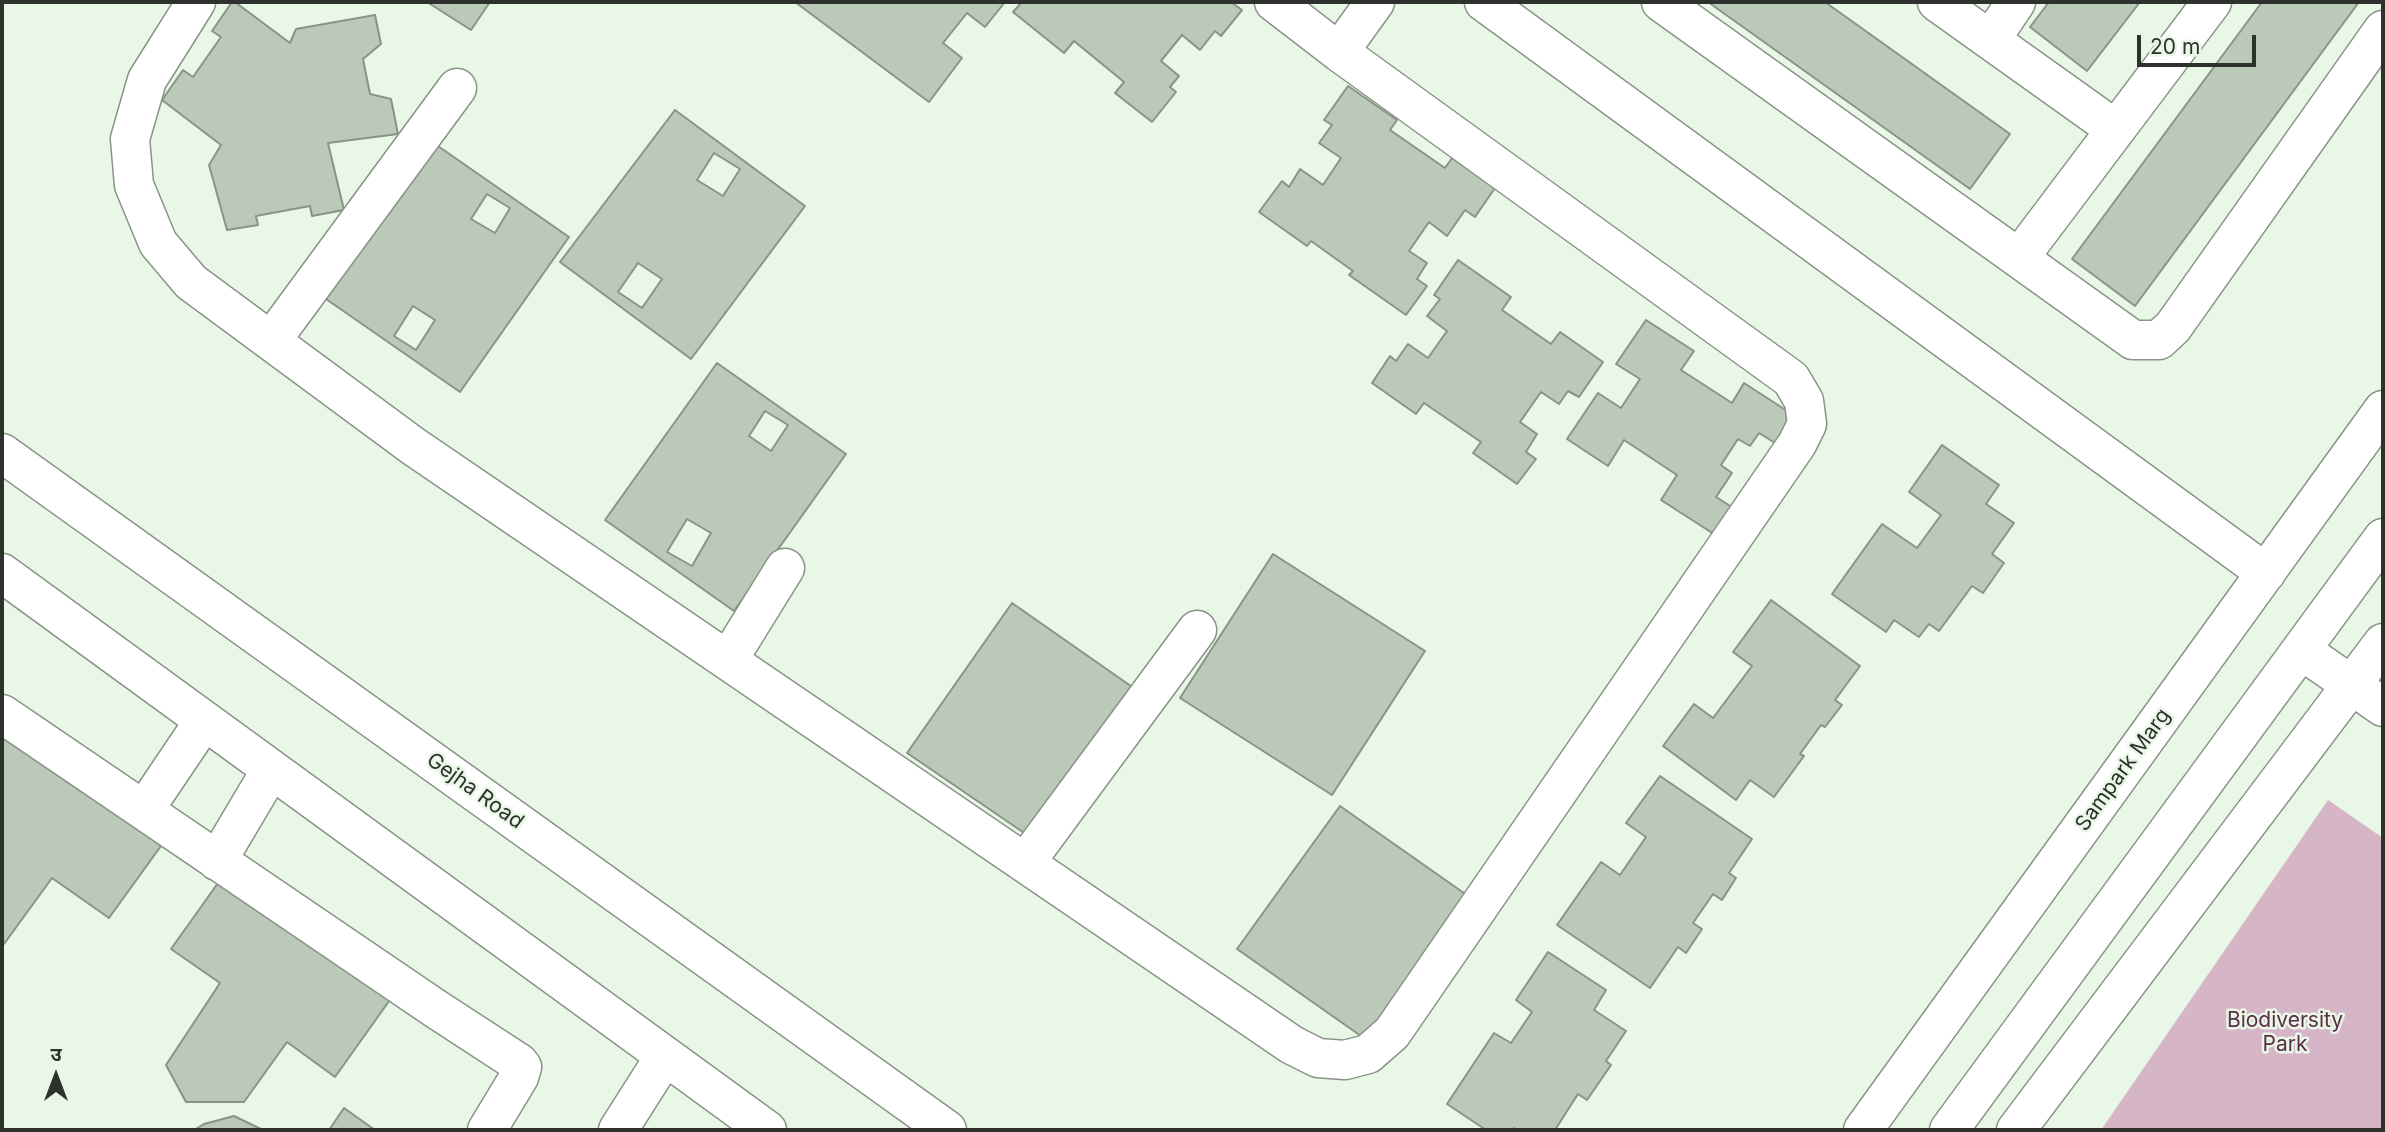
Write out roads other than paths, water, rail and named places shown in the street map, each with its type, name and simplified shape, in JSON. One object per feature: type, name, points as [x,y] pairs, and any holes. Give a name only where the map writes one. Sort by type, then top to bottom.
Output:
[{"type":"street","points":[[196,2],[147,80],[130,139],[134,185],[158,243],[191,282],[413,446],[1292,1045],[1318,1058],[1345,1060],[1368,1054],[1392,1033],[1797,444],[1807,424],[1804,401],[1791,379],[1339,52],[1274,2]]},
{"type":"street","points":[[1339,52],[1375,2]]},
{"type":"street","points":[[1484,2],[2266,573]]},
{"type":"street","points":[[1661,2],[2133,340],[2159,340],[2173,327],[2383,30]]},
{"type":"street","points":[[1937,2],[2115,129]]},
{"type":"street","points":[[1991,39],[2016,2]]},
{"type":"street","points":[[2018,258],[2212,2]]},
{"type":"street","points":[[271,341],[457,88]]},
{"type":"street","name":"Sampark Marg","points":[[1864,1130],[2383,410]]},
{"type":"street","name":"Gejha Road","points":[[2,453],[947,1130]]},
{"type":"street","points":[[1949,1130],[2383,538]]},
{"type":"street","points":[[728,660],[785,568]]},
{"type":"street","points":[[2,573],[767,1130]]},
{"type":"street","points":[[1025,863],[1197,630]]},
{"type":"street","points":[[2016,1130],[2383,643]]},
{"type":"street","points":[[2301,650],[2383,707]]},
{"type":"street","points":[[2,714],[519,1063],[522,1067],[519,1077],[487,1130]]},
{"type":"street","points":[[144,810],[204,721]]},
{"type":"street","points":[[217,860],[271,770]]},
{"type":"street","points":[[618,1130],[665,1056]]},
{"type":"park label","name":"Biodiversity Park","points":[[2285,1033]]}]
